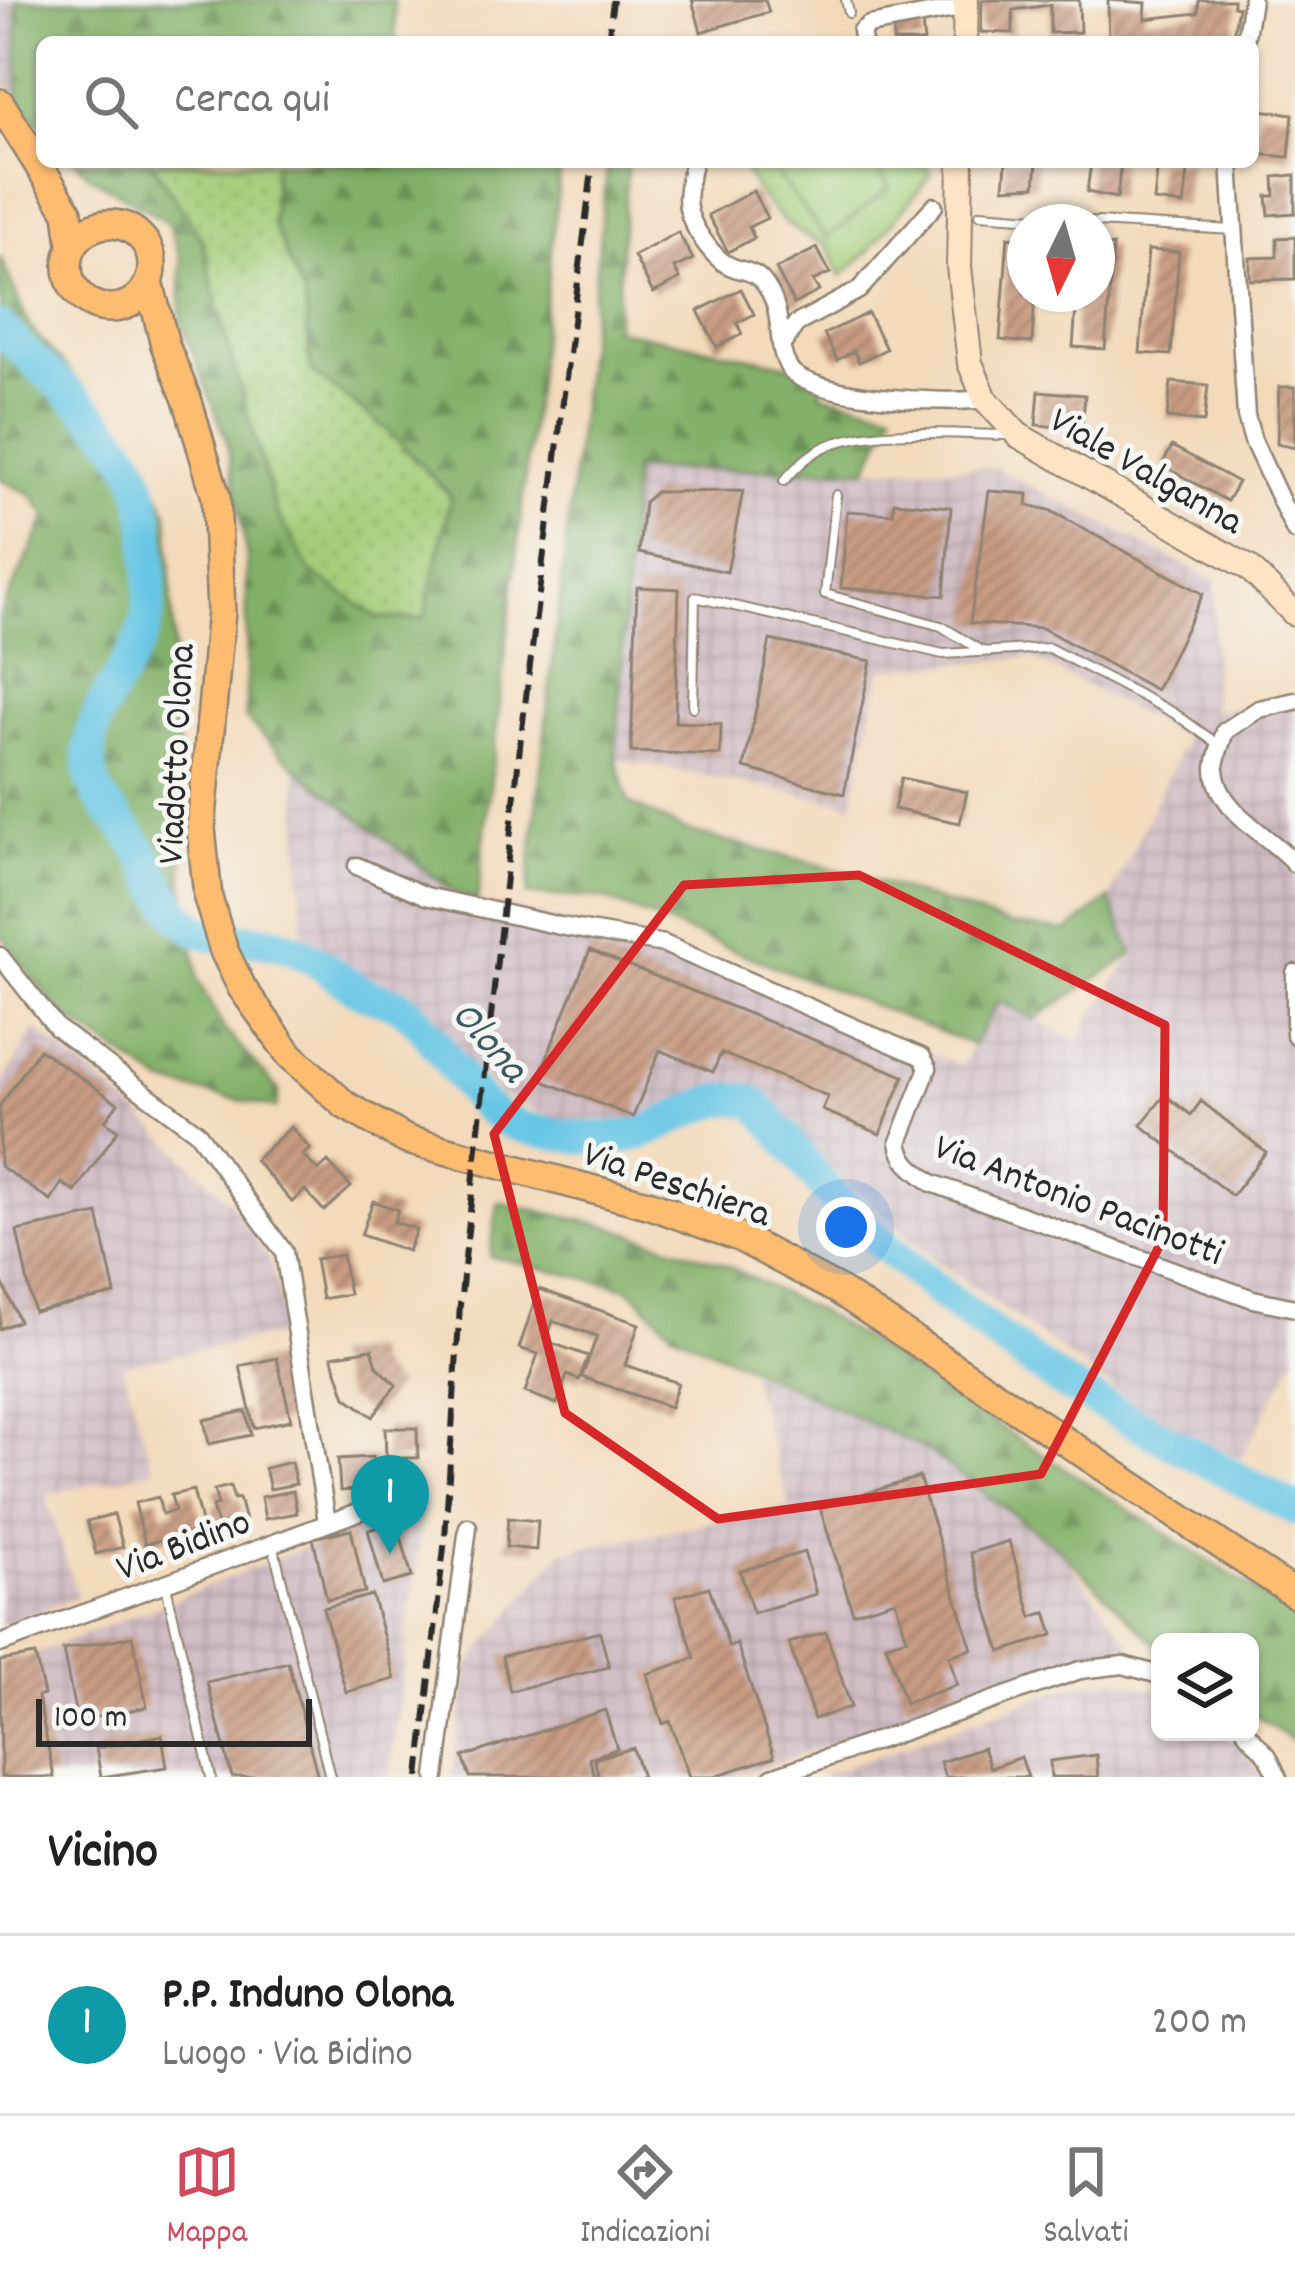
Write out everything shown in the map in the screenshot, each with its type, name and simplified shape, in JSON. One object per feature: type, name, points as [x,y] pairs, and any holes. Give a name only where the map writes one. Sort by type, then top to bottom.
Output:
[{"type":"main road","points":[[965,36],[966,3]]},
{"type":"main road","points":[[0,103],[36,157]]},
{"type":"main road","name":"Viale Valganna","points":[[962,168],[959,267],[970,363],[985,399],[1018,435],[1249,568],[1295,614]]},
{"type":"main road","points":[[44,169],[80,203],[124,225],[145,242],[151,254],[149,282],[165,345]]},
{"type":"main road","points":[[44,169],[68,212],[70,282],[80,297],[112,308],[165,345]]},
{"type":"main road","points":[[72,244],[94,226],[124,225]]},
{"type":"main road","points":[[112,308],[135,300],[149,282]]},
{"type":"main road","name":"Viadotto Olona","points":[[165,345],[188,402],[216,497],[221,611],[201,851],[211,910],[232,967]]},
{"type":"main road","name":"Via Peschiera","points":[[232,967],[257,1012],[290,1055],[363,1117],[431,1149],[574,1182],[739,1237],[838,1290],[1295,1594]]},
{"type":"street","points":[[1247,36],[1252,0]]},
{"type":"street","points":[[861,36],[869,26],[966,3]]},
{"type":"street","points":[[693,168],[688,212],[719,260],[764,282],[777,308],[786,364],[796,376],[845,392],[952,403],[985,399]]},
{"type":"street","points":[[1230,168],[1246,416],[1252,441],[1295,531]]},
{"type":"street","points":[[782,348],[796,324],[848,298],[868,282],[934,206]]},
{"type":"street","points":[[1295,701],[1259,709],[1225,731],[1215,768],[1224,796],[1295,865]]},
{"type":"street","name":"Via Antonio Pacinotti","points":[[357,866],[426,896],[664,944],[922,1057],[928,1068],[899,1142],[910,1166],[932,1183],[1252,1299],[1295,1308]]},
{"type":"street","points":[[0,956],[57,1028],[197,1132],[284,1252],[327,1522]]},
{"type":"street","points":[[1295,973],[1295,1035]]},
{"type":"street","name":"Via Bidino","points":[[0,1644],[388,1501]]},
{"type":"street","points":[[436,1777],[468,1527]]},
{"type":"street","points":[[772,1777],[1080,1670],[1123,1665],[1151,1673]]},
{"type":"street","points":[[1254,1741],[1278,1777]]},
{"type":"lane","points":[[846,0],[849,13]]},
{"type":"lane","points":[[980,214],[1007,216]]},
{"type":"lane","points":[[1115,223],[1234,230]]},
{"type":"lane","points":[[784,481],[801,461],[827,446],[863,436],[1018,435]]},
{"type":"lane","points":[[836,495],[825,593],[941,626],[983,652]]},
{"type":"lane","points":[[692,707],[695,597],[943,654],[1049,648],[1174,713],[1221,746]]},
{"type":"lane","points":[[273,1543],[330,1777]]},
{"type":"lane","points":[[165,1584],[211,1777]]},
{"type":"highlighted area","points":[[859,875],[1165,1025],[1163,1239],[1041,1474],[718,1519],[565,1413],[494,1134],[684,885]]},
{"type":"shaded area","points":[[0,0],[17,0],[18,101],[0,74]]},
{"type":"shaded area","points":[[995,468],[1215,581],[1212,710],[1295,708],[1295,1358],[1241,1458],[1150,1415],[936,1260],[834,1171],[768,1099],[715,1090],[629,1121],[570,1125],[502,1096],[414,1004],[303,941],[297,769],[460,897],[663,946],[961,1066],[998,1000],[1077,1041],[1133,954],[1109,899],[1186,738],[1031,657],[881,669],[852,804],[616,759],[633,470]]},
{"type":"shaded area","points":[[35,1029],[147,1121],[230,1202],[271,1263],[287,1333],[122,1365],[154,1470],[46,1495],[77,1597],[0,1625],[0,1087]]},
{"type":"shaded area","points":[[749,1370],[927,1450],[1057,1547],[1131,1644],[732,1777],[452,1777],[469,1665],[561,1552],[790,1507]]},
{"type":"shaded area","points":[[424,1501],[389,1777],[0,1777],[0,1661],[36,1654]]},
{"type":"shaded area","points":[[1119,1679],[1151,1689],[1151,1741],[1233,1741],[1263,1777],[818,1777],[1074,1685]]},
{"type":"green space","points":[[17,0],[394,0],[396,36],[36,36],[36,120],[18,101]]},
{"type":"green space","points":[[82,168],[155,168],[203,241],[224,333],[276,511],[310,571],[378,618],[424,619],[451,496],[384,427],[311,371],[305,298],[273,224],[274,168],[560,168],[477,901],[460,897],[297,769],[246,719],[247,557],[227,441],[181,323],[181,260],[169,223]]},
{"type":"green space","points":[[155,168],[274,168],[273,224],[305,298],[311,371],[384,427],[451,496],[424,619],[378,618],[310,571],[276,511],[224,333],[203,241]]},
{"type":"green space","points":[[607,168],[628,168],[615,329],[823,372],[821,394],[894,411],[867,469],[633,470],[616,759],[629,803],[686,831],[847,872],[1011,925],[1068,931],[1109,899],[1133,954],[1035,1019],[998,1001],[973,1045],[602,898],[527,895]]},
{"type":"green space","points":[[744,168],[928,168],[931,175],[868,252],[841,276],[826,244],[785,222]]},
{"type":"green space","points":[[771,168],[875,168],[890,187],[827,238]]},
{"type":"green space","points":[[0,256],[30,328],[138,446],[168,513],[183,878],[198,980],[224,1029],[279,1091],[276,1108],[165,1084],[60,1013],[0,934],[0,614],[47,517],[30,493],[0,480]]},
{"type":"green space","points":[[498,1202],[608,1226],[724,1264],[830,1318],[1295,1616],[1295,1743],[1259,1717],[1259,1633],[1151,1633],[1151,1639],[1057,1547],[927,1450],[673,1332],[628,1288],[490,1256]]},
{"type":"building","points":[[692,0],[765,0],[769,12],[701,32]]},
{"type":"building","points":[[982,0],[1079,0],[1080,32],[1050,33],[1050,5],[1013,10],[1013,33],[981,32]]},
{"type":"building","points":[[1108,0],[1146,3],[1145,19],[1198,13],[1199,0],[1233,0],[1238,7],[1233,36],[1109,36]]},
{"type":"building","points":[[922,22],[923,36],[893,36],[894,25]]},
{"type":"building","points":[[1259,110],[1293,114],[1289,157],[1259,154]]},
{"type":"building","points":[[1006,168],[1036,168],[1035,186],[1004,188]]},
{"type":"building","points":[[1090,168],[1120,168],[1117,198],[1087,192]]},
{"type":"building","points":[[1157,168],[1188,168],[1184,205],[1154,201]]},
{"type":"building","points":[[1295,175],[1295,213],[1269,215],[1267,196],[1275,196],[1274,177]]},
{"type":"building","points":[[753,191],[767,218],[749,227],[754,238],[728,252],[708,215]]},
{"type":"building","points":[[678,232],[693,259],[674,268],[680,279],[653,293],[634,256]]},
{"type":"building","points":[[1295,237],[1295,279],[1250,280],[1250,258],[1277,257],[1277,238]]},
{"type":"building","points":[[817,248],[830,273],[813,281],[819,291],[794,304],[776,269]]},
{"type":"building","points":[[1007,250],[1007,312],[1034,312],[1032,343],[1000,340]]},
{"type":"building","points":[[1148,250],[1179,252],[1171,355],[1140,353]]},
{"type":"building","points":[[741,289],[754,314],[737,323],[742,334],[717,347],[698,311]]},
{"type":"building","points":[[1076,312],[1108,312],[1105,349],[1073,347]]},
{"type":"building","points":[[868,313],[886,349],[859,362],[854,351],[837,360],[824,334]]},
{"type":"building","points":[[1171,382],[1208,385],[1204,422],[1167,418]]},
{"type":"building","points":[[1279,387],[1295,387],[1295,448],[1277,444]]},
{"type":"building","points":[[1039,391],[1085,395],[1082,429],[1036,425]]},
{"type":"building","points":[[1172,446],[1238,482],[1227,501],[1162,465]]},
{"type":"building","points":[[743,491],[727,572],[639,553],[644,502],[656,492]]},
{"type":"building","points":[[989,491],[1028,494],[1027,505],[1049,510],[1203,594],[1156,690],[1042,628],[970,623]]},
{"type":"building","points":[[894,502],[951,507],[944,596],[841,588],[847,511],[893,514]]},
{"type":"building","points":[[637,587],[679,589],[675,722],[721,724],[720,755],[631,752]]},
{"type":"building","points":[[770,640],[871,661],[844,794],[744,768]]},
{"type":"building","points":[[901,778],[967,792],[960,823],[894,809]]},
{"type":"building","points":[[590,950],[904,1076],[880,1134],[822,1110],[828,1096],[721,1053],[713,1072],[660,1050],[633,1117],[538,1079]]},
{"type":"building","points":[[39,1049],[118,1103],[105,1121],[118,1130],[75,1192],[62,1183],[51,1201],[0,1166],[0,1106]]},
{"type":"building","points":[[1165,1095],[1191,1115],[1201,1101],[1266,1152],[1232,1196],[1141,1125]]},
{"type":"building","points":[[291,1127],[310,1149],[303,1155],[318,1171],[328,1162],[351,1187],[324,1211],[305,1190],[292,1202],[255,1160]]},
{"type":"building","points":[[373,1201],[398,1210],[394,1222],[416,1229],[408,1251],[361,1235]]},
{"type":"building","points":[[98,1214],[115,1294],[34,1312],[17,1231]]},
{"type":"building","points":[[342,1255],[349,1294],[322,1299],[315,1259]]},
{"type":"building","points":[[0,1277],[19,1321],[0,1329]]},
{"type":"building","points":[[539,1289],[639,1324],[625,1365],[678,1383],[670,1407],[582,1377],[597,1336],[553,1321],[546,1341],[588,1356],[579,1380],[567,1375],[557,1404],[525,1392],[538,1354],[519,1348]]},
{"type":"building","points":[[372,1349],[377,1366],[396,1385],[373,1417],[346,1397],[332,1356]]},
{"type":"building","points":[[277,1358],[291,1420],[254,1428],[240,1366]]},
{"type":"building","points":[[246,1411],[251,1435],[209,1444],[204,1420]]},
{"type":"building","points":[[385,1428],[417,1428],[418,1458],[386,1458]]},
{"type":"building","points":[[373,1457],[375,1489],[340,1491],[338,1459]]},
{"type":"building","points":[[291,1462],[296,1484],[270,1489],[265,1468]]},
{"type":"building","points":[[919,1477],[972,1649],[949,1656],[957,1685],[905,1703],[886,1644],[907,1638],[895,1600],[853,1613],[820,1508]]},
{"type":"building","points":[[230,1486],[245,1521],[218,1528],[212,1507],[218,1505],[214,1490]]},
{"type":"building","points":[[193,1490],[203,1530],[145,1544],[135,1503],[158,1497],[162,1514],[175,1511],[171,1495]]},
{"type":"building","points":[[293,1491],[297,1513],[265,1519],[261,1497]]},
{"type":"building","points":[[114,1514],[123,1547],[96,1554],[87,1521]]},
{"type":"building","points":[[508,1518],[538,1521],[536,1550],[506,1547]]},
{"type":"building","points":[[397,1522],[412,1577],[383,1585],[368,1530]]},
{"type":"building","points":[[351,1529],[365,1592],[327,1600],[313,1538]]},
{"type":"building","points":[[1009,1541],[1032,1617],[1046,1612],[1053,1635],[1001,1652],[970,1553]]},
{"type":"building","points":[[804,1552],[816,1594],[753,1613],[740,1571]]},
{"type":"building","points":[[709,1587],[729,1647],[737,1644],[774,1757],[712,1777],[689,1777],[670,1721],[663,1724],[647,1674],[695,1658],[675,1597]]},
{"type":"building","points":[[372,1595],[395,1679],[346,1692],[323,1608]]},
{"type":"building","points":[[600,1632],[609,1667],[510,1691],[502,1656]]},
{"type":"building","points":[[826,1632],[851,1707],[814,1719],[789,1643]]},
{"type":"building","points":[[132,1636],[147,1707],[77,1721],[63,1650]]},
{"type":"building","points":[[35,1655],[54,1777],[1,1777],[0,1661]]},
{"type":"building","points":[[288,1662],[318,1777],[232,1777],[207,1682]]},
{"type":"building","points":[[605,1710],[617,1749],[589,1758],[595,1777],[470,1777],[463,1757]]},
{"type":"building","points":[[162,1735],[167,1767],[101,1777],[96,1748]]},
{"type":"building","points":[[633,1748],[642,1777],[599,1777],[594,1759]]},
{"type":"building","points":[[983,1748],[990,1768],[1021,1757],[1028,1777],[945,1777],[940,1762]]},
{"type":"building","points":[[1096,1755],[1098,1777],[1051,1777],[1050,1761]]},
{"type":"waterway","name":"Olona","points":[[0,327],[98,420],[130,460],[139,480],[150,557],[147,618],[96,721],[89,759],[100,797],[188,923],[215,936],[292,948],[359,990],[401,1006],[423,1027],[474,1095],[504,1120],[522,1127],[580,1137],[625,1137],[707,1104],[750,1101],[853,1216],[970,1316],[1064,1384],[1295,1509]]},
{"type":"railway","points":[[609,36],[613,0]]},
{"type":"railway","points":[[419,1777],[445,1538],[460,1305],[521,737],[592,168]]},
{"type":"place","name":"P.P. Induno Olona","points":[[390,1554]]}]
